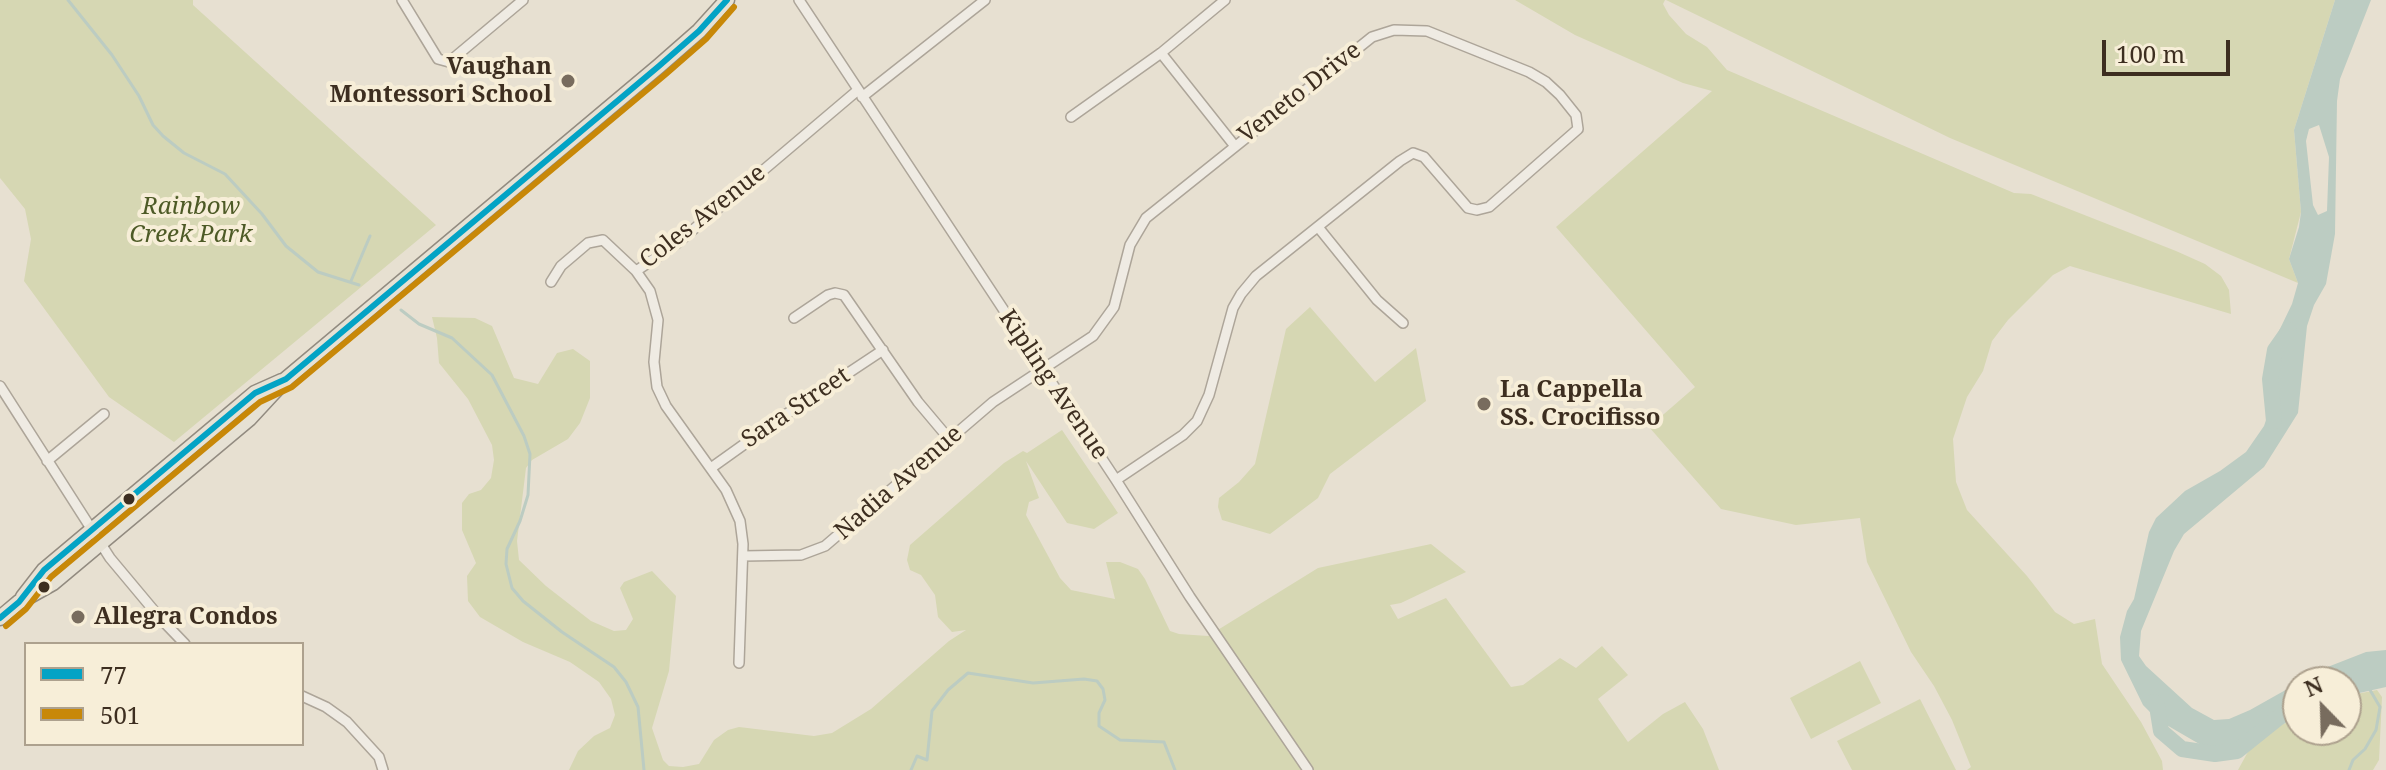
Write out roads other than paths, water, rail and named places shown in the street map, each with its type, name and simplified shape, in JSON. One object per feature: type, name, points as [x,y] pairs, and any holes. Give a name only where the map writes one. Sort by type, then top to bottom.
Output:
[{"type":"main road","points":[[0,618],[19,602],[53,583],[217,445],[264,405],[286,379],[699,31],[727,0]]},
{"type":"main road","points":[[19,602],[44,570],[219,423],[255,393],[286,379]]},
{"type":"main road","points":[[217,445],[219,423]]},
{"type":"street","points":[[402,0],[438,59],[449,62],[523,0]]},
{"type":"street","name":"Kipling Avenue","points":[[799,0],[1190,597],[1308,770]]},
{"type":"street","name":"Coles Avenue","points":[[551,282],[561,266],[588,243],[597,240],[608,242],[636,271],[675,245],[860,93],[985,0]]},
{"type":"street","points":[[1071,117],[1161,53],[1225,0]]},
{"type":"street","name":"Veneto Drive","points":[[1041,369],[1093,336],[1105,323],[1117,301],[1130,245],[1141,223],[1153,211],[1362,43],[1383,33],[1405,29],[1439,34],[1539,77],[1554,88],[1578,119],[1578,129],[1570,139],[1483,210],[1468,208],[1424,157],[1413,153],[1400,161],[1256,276],[1241,294],[1231,315],[1209,395],[1192,426],[1168,446],[1116,480]]},
{"type":"street","points":[[1161,53],[1234,145]]},
{"type":"street","points":[[1318,227],[1377,300],[1403,323]]},
{"type":"street","points":[[636,271],[656,303],[658,320],[654,362],[657,387],[666,406],[711,468],[736,510],[742,532],[739,663]]},
{"type":"street","points":[[794,318],[828,295],[844,295],[918,402],[950,440]]},
{"type":"street","name":"Sara Street","points":[[711,468],[883,350]]},
{"type":"street","name":"Nadia Avenue","points":[[743,556],[788,557],[825,546],[993,402],[1041,369]]},
{"type":"street","points":[[0,386],[101,542],[141,595],[183,642]]},
{"type":"street","points":[[47,461],[104,414]]},
{"type":"street","points":[[304,697],[335,712],[347,722],[379,757],[383,770]]},
{"type":"waterway","points":[[68,0],[112,55],[139,96],[153,125],[163,136],[184,153],[225,174],[286,246],[318,272],[359,285]]},
{"type":"waterway","points":[[351,281],[370,236]]},
{"type":"waterway","points":[[401,310],[419,324],[452,338],[492,375],[530,454],[528,495],[507,549],[506,564],[512,588],[523,601],[562,632],[614,667],[626,682],[638,707],[644,770]]},
{"type":"waterway","points":[[2274,421],[2270,379],[2275,350],[2289,330]]},
{"type":"waterway","points":[[911,770],[917,756],[927,760],[932,711],[948,690],[968,673],[1033,683],[1084,679],[1097,681],[1103,689],[1105,700],[1099,713],[1099,726],[1120,740],[1164,742],[1175,770]]},
{"type":"waterway","points":[[2349,770],[2376,730],[2380,707],[2370,690]]},
{"type":"waterway","points":[[2154,702],[2161,731],[2182,749],[2215,754],[2237,751],[2282,715]]},
{"type":"place","name":"Vaughan Montessori School","points":[[568,81]]},
{"type":"place","name":"La Cappella SS. Crocifisso","points":[[1484,404]]},
{"type":"place","name":"Allegra Condos","points":[[78,617]]},
{"type":"park label","name":"Rainbow Creek Park","points":[[191,221]]}]
